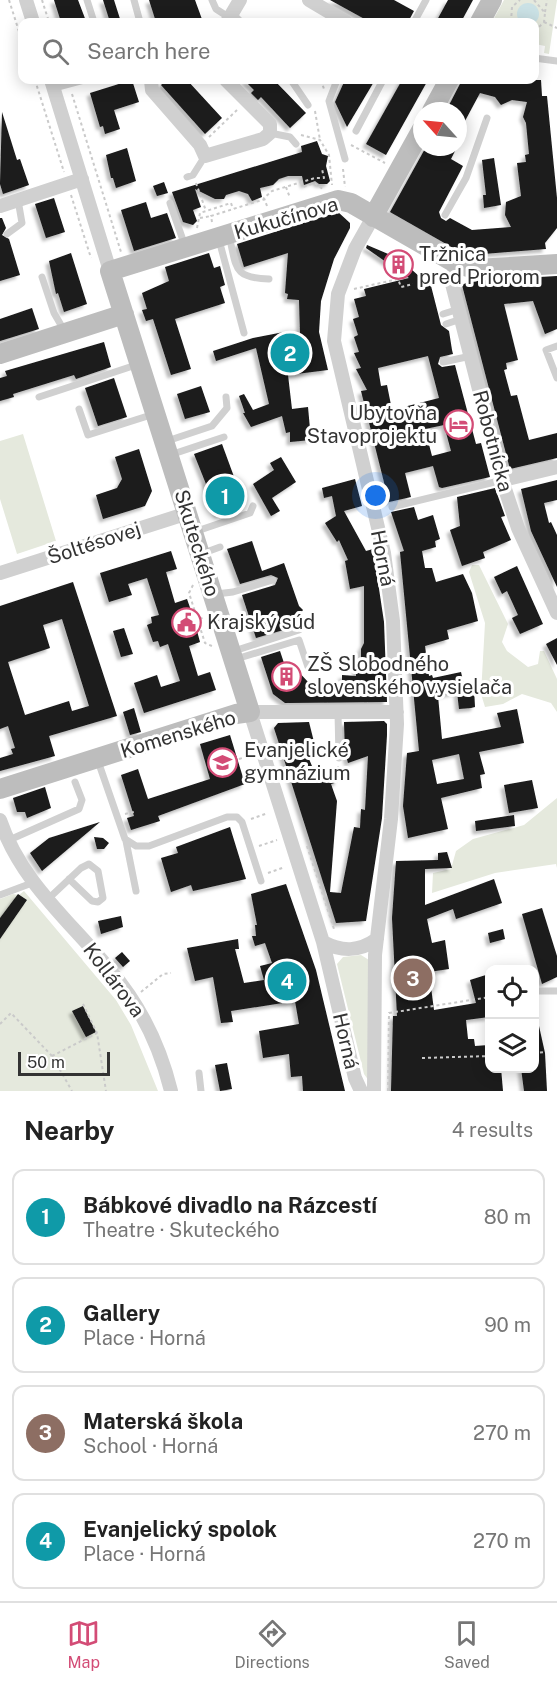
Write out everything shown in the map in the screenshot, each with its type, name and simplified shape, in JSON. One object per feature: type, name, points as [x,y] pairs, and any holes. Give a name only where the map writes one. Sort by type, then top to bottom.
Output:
[{"type":"street","points":[[26,0],[32,18]]},
{"type":"street","points":[[233,18],[240,0]]},
{"type":"street","points":[[482,18],[492,0]]},
{"type":"street","points":[[313,1],[340,18]]},
{"type":"street","name":"Skuteckého","points":[[52,84],[201,554],[227,653],[250,712],[323,942]]},
{"type":"street","points":[[151,84],[152,90],[202,150],[263,140],[270,133],[270,124],[230,84]]},
{"type":"street","points":[[437,102],[447,84]]},
{"type":"street","name":"Horná","points":[[370,1090],[376,939],[391,819],[397,712],[393,621],[384,554],[334,341],[338,294],[355,249],[413,145]]},
{"type":"street","points":[[0,206],[82,179]]},
{"type":"street","name":"Kukučínova","points":[[109,264],[191,241],[216,230],[338,200],[351,203],[373,217],[429,244],[457,264],[476,269],[557,264]]},
{"type":"street","name":"Robotnícka","points":[[457,264],[451,280],[503,480],[518,528],[557,613]]},
{"type":"street","points":[[0,354],[124,315]]},
{"type":"street","points":[[503,480],[557,467]]},
{"type":"street","name":"Šoltésovej","points":[[0,573],[188,513]]},
{"type":"street","name":"Komenského","points":[[0,789],[236,714],[250,712],[397,712]]},
{"type":"street","name":"Kollárova","points":[[0,820],[7,841],[32,883],[110,969],[133,1000],[154,1039],[171,1091]]},
{"type":"street","points":[[323,942],[345,950],[366,947],[376,939]]},
{"type":"street","name":"Horná","points":[[323,942],[355,1078],[370,1090]]},
{"type":"lane","points":[[87,0],[93,18]]},
{"type":"lane","points":[[134,0],[139,18]]},
{"type":"lane","points":[[212,0],[216,9],[231,18]]},
{"type":"lane","points":[[416,18],[426,0]]},
{"type":"lane","points":[[539,58],[557,61]]},
{"type":"lane","points":[[52,84],[68,84]]},
{"type":"lane","points":[[294,84],[308,105]]},
{"type":"lane","points":[[335,84],[329,100],[345,159]]},
{"type":"lane","points":[[356,131],[381,84]]},
{"type":"lane","points":[[445,215],[466,178],[488,118]]},
{"type":"lane","points":[[270,133],[290,137],[296,144]]},
{"type":"lane","points":[[188,177],[193,175],[202,150]]},
{"type":"lane","points":[[7,234],[22,223],[18,200]]},
{"type":"lane","points":[[170,203],[191,241]]},
{"type":"lane","points":[[216,230],[238,271],[247,278],[268,279]]},
{"type":"lane","points":[[216,230],[244,333]]},
{"type":"lane","points":[[42,277],[54,313],[65,333]]},
{"type":"lane","points":[[443,314],[460,314]]},
{"type":"lane","points":[[446,324],[460,314]]},
{"type":"lane","points":[[557,346],[546,350],[557,378]]},
{"type":"lane","points":[[443,362],[471,356]]},
{"type":"lane","points":[[39,397],[140,364]]},
{"type":"lane","points":[[167,448],[212,426],[227,408],[226,397]]},
{"type":"lane","points":[[79,409],[88,435],[156,413]]},
{"type":"lane","points":[[167,448],[224,437]]},
{"type":"lane","points":[[392,507],[503,480]]},
{"type":"lane","points":[[194,532],[250,513],[253,506]]},
{"type":"lane","points":[[201,554],[220,547]]},
{"type":"lane","points":[[213,594],[233,592],[273,580]]},
{"type":"lane","points":[[227,653],[299,630]]},
{"type":"lane","points":[[227,653],[299,640],[308,667]]},
{"type":"lane","points":[[338,712],[339,758]]},
{"type":"lane","points":[[97,759],[125,839],[136,891]]},
{"type":"lane","points":[[7,841],[79,809],[82,800],[75,782]]},
{"type":"lane","points":[[125,839],[136,846],[149,846],[228,816],[237,817],[242,822],[261,881]]},
{"type":"lane","points":[[47,900],[69,879],[85,865],[93,865],[98,871],[103,898],[98,903],[92,902],[69,879]]},
{"type":"lane","points":[[0,896],[32,883]]},
{"type":"lane","points":[[539,991],[557,991]]},
{"type":"lane","points":[[199,1073],[201,1091]]},
{"type":"path","points":[[9,0],[18,28]]},
{"type":"path","points":[[42,0],[48,18]]},
{"type":"path","points":[[534,0],[545,13]]},
{"type":"path","points":[[539,27],[544,22],[547,0]]},
{"type":"path","points":[[511,18],[510,13],[518,1]]},
{"type":"path","points":[[544,22],[557,28]]},
{"type":"path","points":[[36,84],[66,178]]},
{"type":"path","points":[[68,84],[109,264]]},
{"type":"path","points":[[322,84],[324,89]]},
{"type":"path","points":[[202,150],[247,101]]},
{"type":"path","points":[[317,107],[314,114],[320,140]]},
{"type":"path","points":[[356,131],[350,144],[385,163]]},
{"type":"path","points":[[345,159],[342,177],[345,187]]},
{"type":"path","points":[[200,218],[265,199],[272,191],[324,178],[322,169]]},
{"type":"path","points":[[301,182],[303,187],[314,183],[322,189]]},
{"type":"path","points":[[198,185],[206,211]]},
{"type":"path","points":[[286,187],[290,198]]},
{"type":"path","points":[[69,189],[109,264]]},
{"type":"path","points":[[265,199],[267,206]]},
{"type":"path","points":[[191,241],[200,213],[231,203],[233,209]]},
{"type":"path","points":[[211,216],[216,230]]},
{"type":"path","points":[[200,218],[216,230]]},
{"type":"path","points":[[352,290],[398,279],[401,287],[413,284]]},
{"type":"path","points":[[194,583],[189,593],[205,643],[227,653]]},
{"type":"path","points":[[196,620],[205,616]]},
{"type":"path","points":[[239,759],[249,756],[253,766]]},
{"type":"path","points":[[265,804],[271,822]]},
{"type":"path","points":[[252,819],[268,813]]},
{"type":"path","points":[[274,831],[280,849]]},
{"type":"path","points":[[260,846],[277,840]]},
{"type":"path","points":[[268,873],[285,867],[282,858]]},
{"type":"path","points":[[133,1000],[151,982],[171,973]]},
{"type":"path","points":[[388,1091],[389,1013],[485,998]]},
{"type":"path","points":[[83,1004],[97,1033],[106,1091]]},
{"type":"path","points":[[0,1024],[11,1013],[52,1056],[72,1091]]},
{"type":"path","points":[[52,1056],[97,1033]]},
{"type":"path","points":[[539,1053],[546,1052]]},
{"type":"path","points":[[422,1058],[485,1056]]},
{"type":"shaded area","points":[[504,0],[557,0],[549,54],[544,53],[545,46],[539,45],[539,18],[494,18]]},
{"type":"shaded area","points":[[23,434],[56,541],[17,554],[0,499],[0,441]]},
{"type":"shaded area","points":[[472,565],[479,565],[508,624],[502,642],[507,651],[528,667],[538,664],[540,651],[544,651],[557,679],[557,712],[551,703],[522,694],[503,704],[485,707],[481,694],[485,623],[469,572]]},
{"type":"shaded area","points":[[557,798],[557,868],[556,864],[495,873],[432,893],[433,873],[451,869],[456,851],[473,839],[524,825]]},
{"type":"shaded area","points":[[24,891],[116,1000],[131,1025],[158,1091],[0,1091],[0,899],[13,894],[19,895]]},
{"type":"shaded area","points":[[361,955],[369,960],[369,1081],[364,1074],[337,964],[343,957]]},
{"type":"water","points":[[524,4],[532,4],[538,10],[538,18],[518,18],[518,10]]},
{"type":"building","points":[[54,0],[78,0],[85,18],[60,18]]},
{"type":"building","points":[[103,0],[114,0],[120,18],[109,18]]},
{"type":"building","points":[[149,0],[195,0],[202,18],[155,18]]},
{"type":"building","points":[[330,0],[394,0],[414,11],[410,18],[363,18]]},
{"type":"building","points":[[448,0],[473,0],[463,18],[438,18]]},
{"type":"building","points":[[541,80],[542,96],[547,96],[557,198],[557,228],[545,243],[546,249],[471,255],[462,253],[390,212],[421,156],[452,156],[451,159],[463,166],[439,212],[441,218],[446,221],[450,218],[472,230],[511,227],[505,215],[506,202],[521,196],[517,163],[526,162],[525,155],[529,154],[526,123],[523,117],[527,102],[512,100],[501,105],[495,97],[480,93],[467,117],[467,102],[451,102],[460,84],[539,84]]},
{"type":"building","points":[[119,84],[133,84],[139,102],[114,110],[120,129],[105,134],[103,126],[100,127],[90,93]]},
{"type":"building","points":[[191,84],[222,118],[205,134],[161,85]]},
{"type":"building","points":[[248,84],[278,84],[306,113],[290,128],[261,97],[258,100],[251,93],[254,90]]},
{"type":"building","points":[[343,84],[373,84],[347,127],[335,102]]},
{"type":"building","points":[[400,84],[426,84],[416,102],[413,102],[413,107],[386,155],[366,144]]},
{"type":"building","points":[[2,112],[17,160],[20,159],[29,185],[3,194],[0,184]]},
{"type":"building","points":[[317,141],[322,154],[328,156],[326,166],[330,181],[327,184],[319,184],[315,181],[304,185],[302,176],[288,176],[279,179],[273,185],[260,188],[262,197],[252,201],[248,194],[239,191],[226,195],[224,199],[215,199],[195,189],[201,207],[193,210],[197,221],[193,225],[183,222],[172,192],[302,152],[301,146]]},
{"type":"building","points":[[127,148],[136,181],[116,188],[111,178],[106,155]]},
{"type":"building","points":[[494,158],[501,205],[484,208],[483,195],[486,195],[482,160]]},
{"type":"building","points":[[164,182],[168,193],[157,196],[153,186]]},
{"type":"building","points":[[54,198],[65,232],[46,238],[35,204]]},
{"type":"building","points":[[146,202],[151,218],[167,213],[176,238],[134,251],[121,210]]},
{"type":"building","points":[[338,212],[350,223],[350,228],[334,259],[321,301],[319,332],[328,370],[288,375],[292,409],[308,407],[311,440],[290,442],[290,432],[286,433],[282,416],[251,427],[243,413],[245,413],[239,396],[244,394],[253,410],[269,404],[256,348],[216,361],[213,351],[253,338],[284,332],[300,334],[299,300],[287,299],[288,294],[285,293],[288,253],[244,267],[237,244]]},
{"type":"building","points":[[0,218],[6,228],[2,235],[9,239],[20,275],[0,281]]},
{"type":"building","points":[[367,245],[400,259],[421,278],[422,284],[430,282],[441,325],[449,331],[453,354],[440,357],[438,364],[442,367],[455,365],[476,444],[481,443],[490,477],[442,488],[439,487],[433,466],[405,473],[411,497],[389,502],[361,391],[367,390],[356,369],[361,368],[354,353],[359,352],[354,337],[358,335],[353,319],[359,317],[354,299],[366,296],[364,289],[409,278],[366,248]],"holes":[[[428,356],[439,398],[392,410],[387,385],[381,386],[378,368]],[[444,425],[451,451],[432,456],[425,429]]]},
{"type":"building","points":[[71,253],[87,304],[64,312],[58,293],[56,294],[49,261]]},
{"type":"building","points":[[209,253],[214,268],[220,266],[225,285],[220,287],[225,303],[175,319],[191,369],[171,375],[153,319],[146,321],[142,310],[147,309],[142,293],[169,281],[165,267]]},
{"type":"building","points":[[557,276],[557,329],[545,334],[533,301],[504,304],[518,360],[506,363],[507,369],[504,370],[511,396],[517,395],[529,440],[557,433],[557,458],[510,469],[462,285],[470,281]]},
{"type":"building","points":[[32,308],[39,329],[0,341],[0,319]]},
{"type":"building","points":[[104,342],[111,367],[76,379],[74,375],[13,394],[14,397],[0,401],[0,378],[7,376],[5,371]]},
{"type":"building","points":[[114,378],[127,417],[98,426],[85,388]]},
{"type":"building","points":[[201,386],[210,412],[185,419],[177,394]]},
{"type":"building","points":[[222,444],[244,504],[218,514],[194,454]]},
{"type":"building","points":[[139,449],[152,491],[145,506],[103,519],[96,495],[117,488],[122,479],[115,457]]},
{"type":"building","points":[[281,457],[296,482],[272,498],[280,511],[271,516],[253,484],[274,470],[270,463]]},
{"type":"building","points":[[355,479],[362,506],[344,511],[366,551],[373,549],[384,622],[387,702],[285,703],[273,694],[261,657],[280,651],[285,666],[295,668],[309,683],[342,683],[342,675],[356,676],[356,666],[361,667],[361,649],[364,643],[364,586],[350,589],[345,561],[348,560],[339,540],[337,542],[325,523],[336,516],[332,496],[324,498],[322,488]]},
{"type":"building","points":[[557,480],[557,500],[544,503],[549,523],[551,522],[557,535],[557,587],[531,531],[521,489]]},
{"type":"building","points":[[495,488],[505,516],[501,517],[511,540],[483,552],[485,558],[462,566],[450,530],[460,526],[457,497]]},
{"type":"building","points":[[414,507],[418,520],[433,515],[440,539],[435,541],[436,547],[422,551],[425,568],[432,568],[436,582],[463,574],[472,593],[478,621],[447,630],[449,639],[425,646],[429,676],[432,675],[433,678],[461,672],[465,689],[474,688],[475,707],[471,708],[459,709],[457,692],[438,696],[442,739],[501,727],[497,713],[517,709],[524,743],[479,752],[485,774],[480,775],[482,788],[441,798],[448,829],[408,838],[403,806],[407,753],[419,751],[400,552],[404,551],[391,512]],"holes":[[[459,754],[464,779],[437,784],[432,760]]]},
{"type":"building","points":[[252,541],[262,571],[284,563],[299,606],[303,610],[301,613],[304,624],[256,638],[242,595],[275,585],[278,578],[271,575],[240,584],[227,549]]},
{"type":"building","points":[[171,551],[177,569],[166,572],[175,603],[187,599],[193,616],[200,642],[189,646],[198,676],[210,672],[216,690],[144,713],[134,683],[157,675],[161,687],[180,681],[168,644],[160,647],[158,641],[153,642],[147,625],[152,623],[151,617],[159,615],[147,578],[128,584],[132,595],[109,602],[100,573]]},
{"type":"building","points":[[517,566],[543,624],[520,634],[512,618],[518,615],[507,591],[502,594],[494,577]]},
{"type":"building","points":[[73,582],[117,716],[49,736],[55,756],[0,771],[0,758],[13,754],[11,749],[15,748],[8,726],[0,729],[0,606]],"holes":[[[62,619],[89,706],[72,711],[69,701],[25,715],[8,662],[50,648],[43,625]]]},
{"type":"building","points":[[124,628],[133,654],[121,657],[113,631]]},
{"type":"building","points":[[557,638],[557,665],[546,644]]},
{"type":"building","points":[[134,708],[141,732],[130,735],[123,712]]},
{"type":"building","points":[[384,721],[387,724],[387,735],[382,818],[366,921],[336,923],[274,728],[278,723],[309,722],[314,742],[303,745],[315,773],[339,766],[338,782],[331,784],[337,801],[330,892],[341,893],[354,827],[360,828],[361,809],[365,810],[368,756],[348,763],[345,752],[344,722]]},
{"type":"building","points":[[230,735],[245,784],[158,816],[160,821],[131,830],[127,818],[134,816],[121,775],[138,769],[148,799],[210,779],[200,744]]},
{"type":"building","points":[[532,780],[538,808],[509,813],[504,785]]},
{"type":"building","points":[[45,787],[51,808],[27,818],[25,812],[17,812],[13,798]]},
{"type":"building","points":[[514,815],[515,826],[476,831],[475,821]]},
{"type":"building","points":[[100,822],[42,871],[30,853],[49,838]]},
{"type":"building","points":[[230,827],[246,879],[193,891],[191,885],[171,892],[161,858],[178,853],[176,847]]},
{"type":"building","points":[[94,837],[103,838],[109,843],[104,849],[97,849]]},
{"type":"building","points":[[447,852],[452,868],[425,869],[425,905],[494,879],[502,903],[456,919],[453,909],[427,919],[432,943],[445,940],[449,969],[429,972],[434,1010],[476,1003],[470,980],[485,975],[485,1018],[466,1020],[468,1039],[474,1039],[475,1046],[485,1045],[485,1073],[501,1073],[503,1091],[391,1091],[393,1016],[397,1016],[392,918],[396,861],[438,860],[438,853]]},
{"type":"building","points":[[286,884],[316,970],[345,1091],[303,1091],[302,1076],[291,1077],[289,1054],[263,1058],[259,1031],[299,1024],[295,1001],[231,1011],[233,1022],[221,1023],[213,977],[195,981],[187,948],[238,939],[239,949],[235,949],[244,983],[264,980],[260,966],[272,963],[265,943],[255,946],[252,936],[256,936],[255,925],[257,925],[251,894]]},
{"type":"building","points":[[18,894],[27,900],[0,939],[0,918]]},
{"type":"building","points":[[542,908],[557,956],[557,977],[542,984],[539,965],[537,965],[522,914]]},
{"type":"building","points":[[121,916],[123,927],[101,934],[98,921]]},
{"type":"building","points":[[503,929],[505,939],[490,943],[488,933]]},
{"type":"building","points":[[122,952],[130,961],[123,967],[115,958]]},
{"type":"building","points":[[83,1006],[96,1032],[86,1037],[72,1011]]},
{"type":"building","points":[[539,1026],[545,1053],[547,1091],[524,1091],[522,1073],[539,1073]]},
{"type":"building","points":[[227,1063],[232,1089],[220,1091],[215,1065]]},
{"type":"place","name":"Tržnica pred Priorom","points":[[398,265]]},
{"type":"place","name":"Gallery","points":[[290,353]]},
{"type":"place","name":"Ubytovňa Stavoprojektu","points":[[458,425]]},
{"type":"place","name":"Bábkové divadlo na Rázcestí","points":[[225,496]]},
{"type":"place","name":"Krajský súd","points":[[186,622]]},
{"type":"place","name":"ZŠ Slobodného slovenského vysielača","points":[[286,676]]},
{"type":"place","name":"Evanjelické gymnázium","points":[[223,762]]},
{"type":"place","name":"Materská škola","points":[[413,978]]},
{"type":"place","name":"Evanjelický spolok","points":[[287,981]]}]
